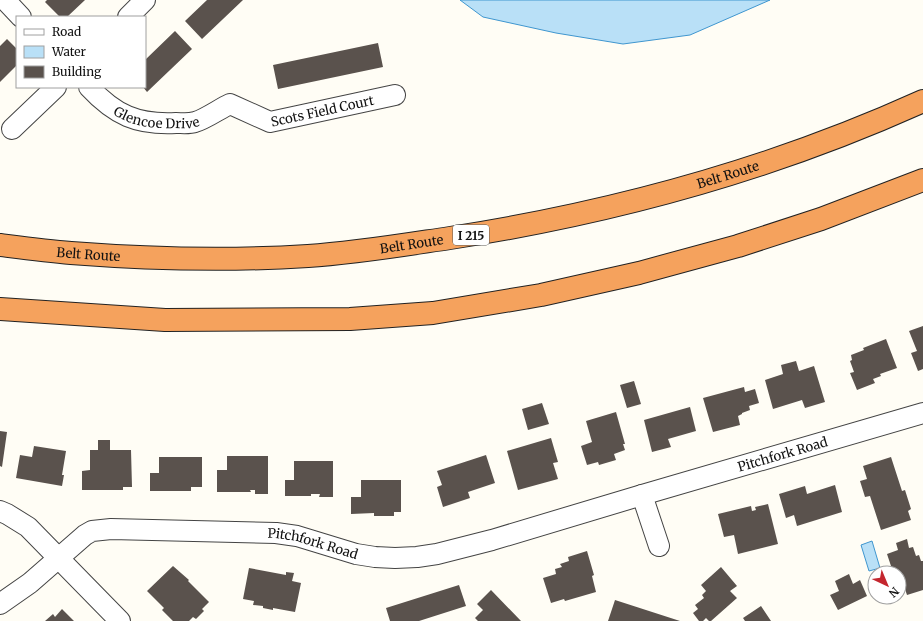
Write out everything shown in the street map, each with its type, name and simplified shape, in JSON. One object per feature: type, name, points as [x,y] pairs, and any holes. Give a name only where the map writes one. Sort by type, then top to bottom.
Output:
[{"type":"highway","name":"Belt Route","points":[[0,245],[70,253],[219,259],[308,256],[372,250],[498,230],[632,202],[688,187],[818,144],[923,101]]},
{"type":"highway","points":[[0,309],[165,320],[350,320],[433,313],[541,295],[639,273],[738,246],[821,219],[923,180]]},
{"type":"street","points":[[5,0],[20,16]]},
{"type":"street","points":[[129,16],[146,0]]},
{"type":"street","points":[[12,129],[55,88]]},
{"type":"street","name":"Glencoe Drive","points":[[90,88],[112,108],[128,117],[144,122],[169,124],[195,122],[230,104]]},
{"type":"street","name":"Scots Field Court","points":[[230,104],[270,122],[395,95]]},
{"type":"street","name":"Pitchfork Road","points":[[0,604],[30,583],[85,535],[92,531],[111,529],[276,533],[297,536],[356,554],[395,558],[417,557],[437,554],[492,540],[642,494],[923,414]]},
{"type":"street","points":[[642,494],[659,546]]},
{"type":"street","points":[[0,512],[7,514],[28,527],[120,621]]},
{"type":"water","points":[[460,0],[770,0],[690,35],[623,44],[556,33],[483,17]]},
{"type":"water","points":[[872,541],[879,565],[867,565],[861,545]]},
{"type":"building","points":[[47,0],[85,0],[68,16],[59,16],[45,2]]},
{"type":"building","points":[[207,0],[243,0],[202,39],[185,21]]},
{"type":"building","points":[[175,31],[192,49],[147,92],[144,88],[146,88],[146,59]]},
{"type":"building","points":[[7,39],[16,48],[16,66],[0,82],[0,46]]},
{"type":"building","points":[[378,43],[383,67],[278,89],[273,65]]},
{"type":"building","points":[[923,326],[923,369],[918,371],[911,353],[917,351],[909,331]]},
{"type":"building","points":[[886,339],[897,368],[880,374],[881,376],[873,379],[875,383],[857,390],[850,373],[854,372],[850,361],[852,360],[851,355],[864,350],[863,348]]},
{"type":"building","points":[[796,361],[799,371],[814,366],[825,402],[805,408],[802,400],[773,409],[765,380],[783,374],[781,365]]},
{"type":"building","points":[[634,381],[641,404],[627,408],[620,385]]},
{"type":"building","points":[[744,387],[745,392],[755,389],[759,403],[749,406],[750,410],[738,416],[740,425],[713,432],[703,398]]},
{"type":"building","points":[[542,403],[549,424],[528,430],[522,409]]},
{"type":"building","points":[[690,407],[696,431],[668,439],[671,447],[652,452],[644,420]]},
{"type":"building","points":[[616,412],[625,444],[623,444],[625,450],[614,454],[616,460],[599,465],[598,462],[587,465],[581,446],[592,442],[586,421]]},
{"type":"building","points":[[0,431],[7,432],[2,467],[0,466]]},
{"type":"building","points":[[551,438],[558,462],[553,463],[558,479],[518,490],[507,451]]},
{"type":"building","points":[[98,440],[110,440],[110,450],[131,450],[132,487],[123,487],[123,490],[82,490],[82,471],[90,470],[90,450],[98,450]]},
{"type":"building","points":[[34,446],[66,451],[62,475],[64,475],[62,486],[16,478],[20,455],[32,457]]},
{"type":"building","points":[[486,455],[495,483],[468,492],[470,498],[443,507],[437,487],[442,485],[437,471]]},
{"type":"building","points":[[227,456],[268,456],[268,494],[255,494],[255,490],[250,490],[251,492],[217,492],[217,470],[227,470]]},
{"type":"building","points":[[159,457],[202,457],[202,487],[191,487],[191,491],[150,491],[150,473],[159,473]]},
{"type":"building","points":[[891,457],[902,491],[905,490],[911,509],[908,511],[911,520],[881,530],[870,496],[865,497],[860,481],[867,479],[863,466]]},
{"type":"building","points":[[294,461],[333,461],[333,497],[319,497],[320,494],[311,494],[311,496],[285,496],[285,480],[294,480]]},
{"type":"building","points":[[361,480],[401,480],[401,512],[394,512],[394,516],[374,516],[374,513],[351,514],[351,497],[361,497]]},
{"type":"building","points":[[835,485],[842,512],[797,526],[794,515],[786,518],[779,494],[805,486],[807,494]]},
{"type":"building","points":[[768,504],[778,544],[738,554],[734,535],[724,537],[718,514],[751,506],[752,511],[756,510],[755,507]]},
{"type":"building","points":[[907,539],[909,548],[913,547],[916,556],[919,555],[921,561],[923,561],[923,590],[907,595],[907,565],[891,565],[887,554],[898,550],[896,543]]},
{"type":"building","points":[[587,551],[594,575],[592,576],[596,592],[565,601],[564,599],[551,603],[543,578],[556,574],[555,569],[562,567],[560,564],[569,561],[568,557]]},
{"type":"building","points":[[173,566],[189,580],[188,581],[209,602],[202,609],[204,611],[196,619],[193,617],[189,621],[173,621],[162,610],[164,608],[147,591]]},
{"type":"building","points":[[721,567],[737,586],[730,591],[737,598],[711,621],[706,618],[703,621],[699,621],[693,613],[698,609],[695,605],[704,598],[702,595],[706,591],[701,585]]},
{"type":"building","points":[[249,568],[286,575],[286,572],[294,573],[292,581],[301,583],[295,612],[273,608],[273,610],[263,608],[263,606],[253,605],[254,601],[243,599]]},
{"type":"building","points":[[849,574],[853,584],[860,580],[867,596],[838,610],[830,595],[839,591],[835,581]]},
{"type":"building","points":[[459,585],[466,606],[419,621],[390,621],[386,608]]},
{"type":"building","points":[[491,590],[521,621],[478,621],[475,618],[483,610],[477,604]]},
{"type":"building","points":[[615,600],[680,621],[608,621]]},
{"type":"building","points":[[761,606],[771,621],[745,621],[743,618]]},
{"type":"building","points":[[62,609],[74,621],[45,621],[53,614],[55,617]]}]
